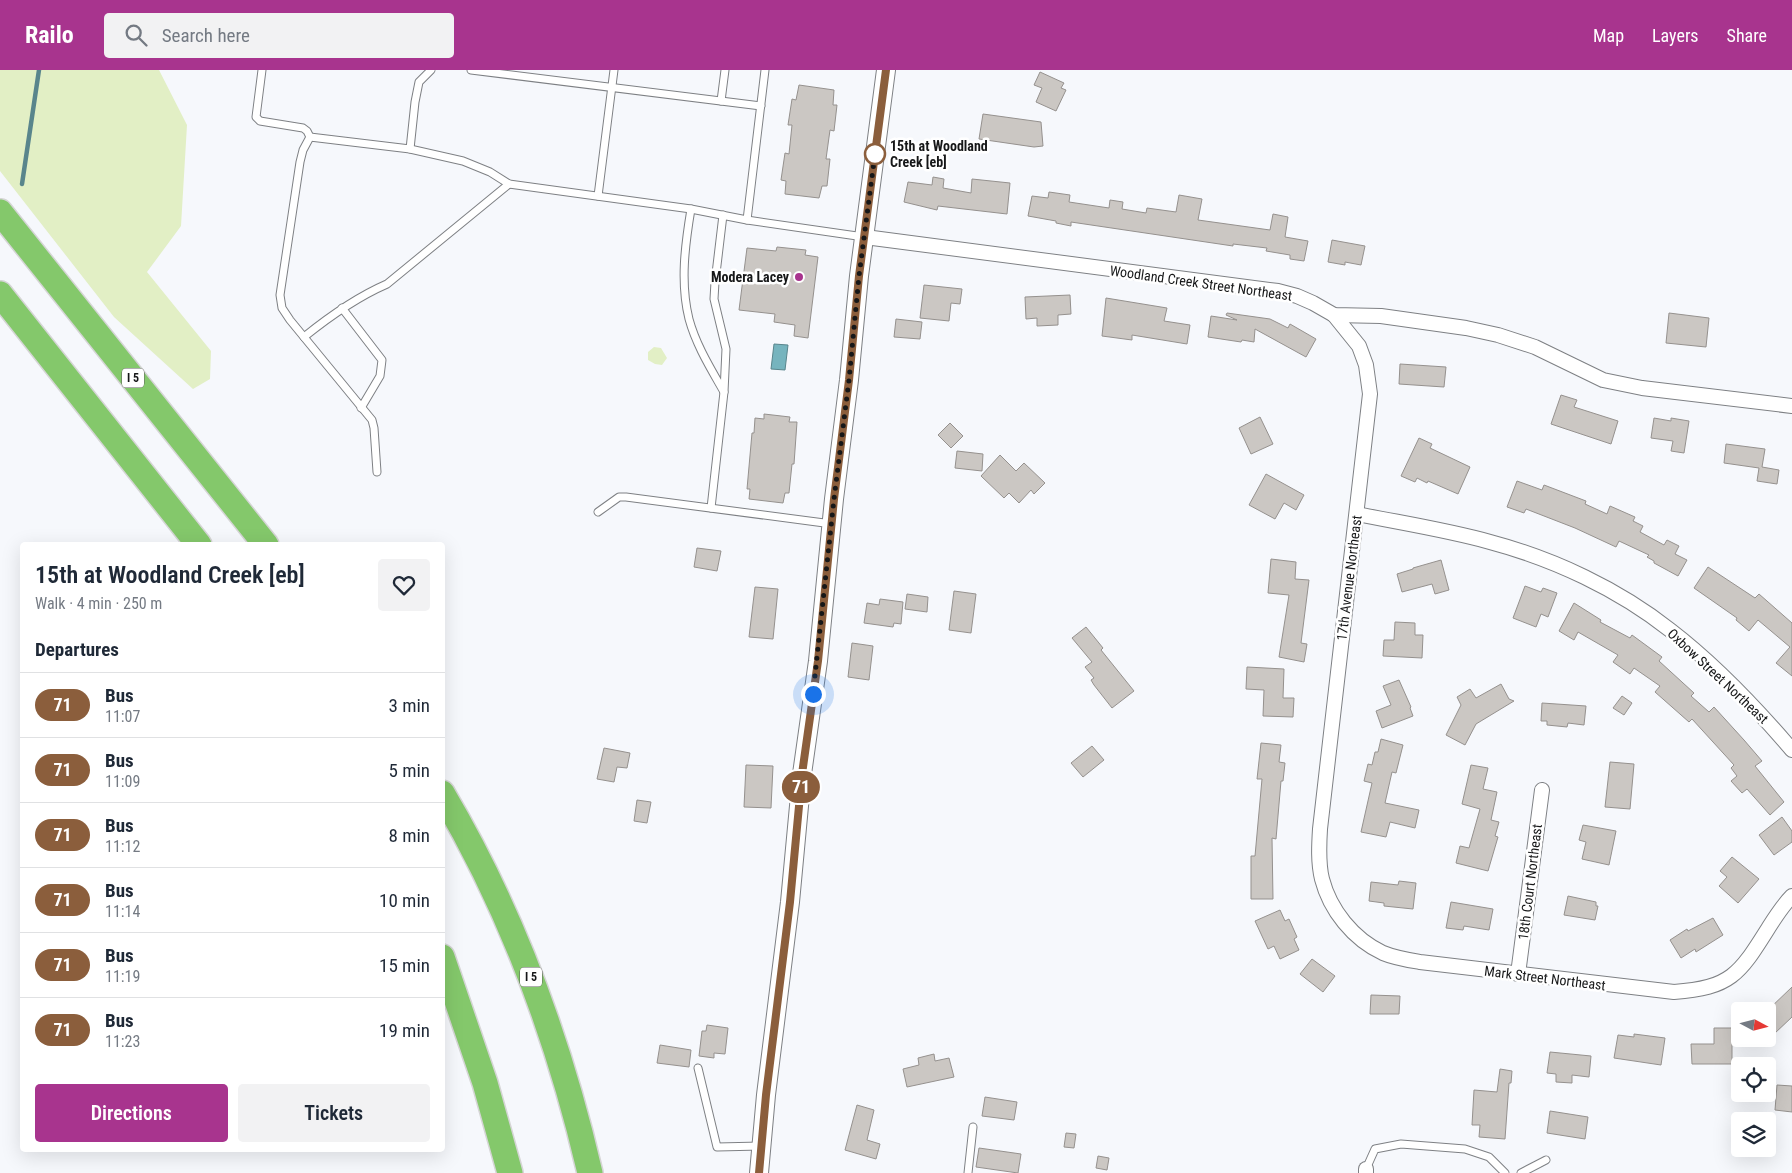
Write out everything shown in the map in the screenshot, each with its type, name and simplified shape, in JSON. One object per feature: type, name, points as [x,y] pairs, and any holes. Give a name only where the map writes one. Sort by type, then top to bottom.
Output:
[{"type":"highway","name":"I 5","points":[[0,212],[264,542]]},
{"type":"highway","points":[[0,294],[197,542]]},
{"type":"highway","name":"I 5","points":[[445,798],[478,857],[525,961],[563,1069],[590,1173]]},
{"type":"highway","points":[[445,966],[485,1083],[510,1173]]},
{"type":"street","points":[[759,1173],[766,1095],[790,902],[802,774],[818,661],[864,237],[886,70]]},
{"type":"street","name":"Woodland Creek Street Northeast","points":[[864,237],[1278,291],[1313,303],[1334,315],[1381,316],[1466,328],[1498,335],[1535,347],[1603,380],[1642,388],[1792,406]]},
{"type":"street","name":"17th Avenue Northeast","points":[[1319,850],[1370,384],[1359,346],[1334,315]]},
{"type":"street","name":"Oxbow Street Northeast","points":[[1357,514],[1490,542],[1568,570],[1602,587],[1638,607],[1678,636],[1751,705],[1792,750]]},
{"type":"street","name":"18th Court Northeast","points":[[1518,974],[1542,790]]},
{"type":"street","name":"Mark Street Northeast","points":[[1319,850],[1321,878],[1333,908],[1347,926],[1372,947],[1394,957],[1420,962],[1651,991],[1697,991],[1708,988],[1738,972],[1752,954],[1775,917],[1792,896]]},
{"type":"lane","points":[[262,70],[256,117],[260,121],[303,128],[310,137]]},
{"type":"lane","points":[[410,149],[419,82],[431,70]]},
{"type":"lane","points":[[471,70],[761,106]]},
{"type":"lane","points":[[598,196],[614,70]]},
{"type":"lane","points":[[721,101],[725,70]]},
{"type":"lane","points":[[747,220],[765,70]]},
{"type":"lane","points":[[310,137],[410,149],[477,165],[509,184],[690,209],[747,220],[864,237]]},
{"type":"lane","points":[[310,137],[303,150],[300,162],[280,295],[282,308],[372,420],[377,472]]},
{"type":"lane","points":[[304,337],[342,308],[364,294],[387,284],[509,184]]},
{"type":"lane","points":[[690,209],[685,248],[685,281],[689,318],[703,354],[724,392]]},
{"type":"lane","points":[[711,508],[724,392],[726,349],[714,299],[714,282],[723,215]]},
{"type":"lane","points":[[342,308],[382,360],[380,376],[361,408]]},
{"type":"lane","points":[[598,512],[619,497],[832,524]]},
{"type":"lane","points":[[698,1068],[717,1147],[762,1146]]},
{"type":"lane","points":[[968,1173],[973,1127]]},
{"type":"lane","points":[[1366,1171],[1374,1149],[1401,1144],[1465,1149],[1489,1157],[1505,1173]]},
{"type":"lane","points":[[1520,1173],[1546,1160]]},
{"type":"green space","points":[[0,70],[159,70],[187,125],[181,226],[147,272],[211,351],[210,379],[193,389],[114,317],[0,171]]},
{"type":"green space","points":[[654,347],[661,348],[667,358],[662,365],[648,360],[648,352]]},
{"type":"water","points":[[774,344],[788,345],[785,370],[771,369]]},
{"type":"building","points":[[1040,72],[1064,83],[1061,88],[1066,90],[1056,111],[1036,102],[1042,88],[1034,85]]},
{"type":"building","points":[[799,85],[834,90],[833,105],[837,105],[834,131],[830,130],[826,159],[830,159],[827,186],[822,186],[819,198],[785,194],[786,181],[781,180],[785,153],[789,154],[792,125],[788,125],[792,99],[796,100]]},
{"type":"building","points":[[983,114],[1041,122],[1043,146],[1034,147],[979,139]]},
{"type":"building","points":[[933,177],[944,179],[943,188],[971,193],[972,179],[1010,183],[1007,214],[938,206],[937,210],[904,202],[908,182],[932,185]]},
{"type":"building","points":[[1049,192],[1070,195],[1069,202],[1109,208],[1110,200],[1123,202],[1122,209],[1146,213],[1147,208],[1176,212],[1179,195],[1202,199],[1198,220],[1270,230],[1273,214],[1288,217],[1285,237],[1308,241],[1304,261],[1290,259],[1290,255],[1266,251],[1267,248],[1233,244],[1233,246],[1071,222],[1071,226],[1028,216],[1032,196],[1048,198]]},
{"type":"building","points":[[1332,240],[1365,246],[1361,265],[1345,262],[1345,265],[1328,262]]},
{"type":"building","points":[[777,247],[806,250],[805,255],[818,257],[808,338],[794,336],[795,325],[774,322],[775,314],[739,310],[747,248],[776,251]]},
{"type":"building","points":[[924,285],[962,289],[960,304],[951,303],[949,321],[920,318]]},
{"type":"building","points":[[1070,295],[1071,314],[1058,315],[1058,325],[1037,326],[1037,318],[1026,319],[1025,297]]},
{"type":"building","points":[[1106,298],[1167,308],[1164,321],[1190,325],[1187,344],[1132,335],[1132,340],[1102,336]]},
{"type":"building","points":[[1227,313],[1270,319],[1288,328],[1290,324],[1316,339],[1306,357],[1255,329],[1254,342],[1208,337],[1211,316],[1237,320],[1226,315]]},
{"type":"building","points":[[1669,313],[1709,318],[1706,347],[1666,343]]},
{"type":"building","points":[[896,319],[922,322],[920,339],[894,337]]},
{"type":"building","points":[[1400,364],[1446,367],[1444,387],[1399,384]]},
{"type":"building","points":[[1561,395],[1577,400],[1574,407],[1618,421],[1611,444],[1551,424]]},
{"type":"building","points":[[764,414],[790,417],[789,422],[797,422],[794,464],[792,464],[789,493],[785,493],[783,503],[749,499],[750,489],[747,489],[752,433],[754,433],[755,418],[764,419]]},
{"type":"building","points":[[1260,417],[1273,444],[1251,454],[1239,428]]},
{"type":"building","points":[[1654,418],[1671,421],[1671,418],[1689,421],[1684,453],[1671,451],[1673,441],[1651,438]]},
{"type":"building","points":[[950,423],[963,436],[951,448],[938,435]]},
{"type":"building","points":[[1419,438],[1432,444],[1430,448],[1470,467],[1458,494],[1428,481],[1427,483],[1417,478],[1415,482],[1401,476]]},
{"type":"building","points":[[1726,444],[1765,449],[1762,467],[1779,470],[1777,484],[1757,481],[1759,468],[1724,463]]},
{"type":"building","points":[[957,451],[983,454],[982,471],[955,468]]},
{"type":"building","points":[[1000,455],[1016,471],[1024,463],[1045,483],[1034,494],[1031,490],[1019,503],[1009,493],[1004,498],[981,476]]},
{"type":"building","points":[[1266,474],[1304,495],[1296,510],[1284,503],[1275,519],[1249,505]]},
{"type":"building","points":[[1517,481],[1542,490],[1544,485],[1586,501],[1585,504],[1607,514],[1610,506],[1635,517],[1633,521],[1643,526],[1640,532],[1664,545],[1667,540],[1679,546],[1675,554],[1687,560],[1678,576],[1654,563],[1654,561],[1647,557],[1649,555],[1619,541],[1616,547],[1575,528],[1526,509],[1524,513],[1507,507]]},
{"type":"building","points":[[697,548],[721,551],[717,571],[694,567]]},
{"type":"building","points":[[1271,559],[1296,562],[1295,579],[1309,580],[1301,643],[1307,644],[1304,662],[1279,657],[1289,595],[1268,593]]},
{"type":"building","points":[[1441,560],[1449,590],[1435,594],[1432,584],[1402,592],[1397,574]]},
{"type":"building","points":[[1708,567],[1755,598],[1759,594],[1792,623],[1792,676],[1776,663],[1790,647],[1758,620],[1749,631],[1736,620],[1737,618],[1694,588]]},
{"type":"building","points":[[1525,586],[1541,592],[1543,588],[1557,593],[1548,617],[1541,614],[1536,627],[1513,618]]},
{"type":"building","points":[[755,587],[778,589],[773,639],[749,637]]},
{"type":"building","points":[[954,591],[976,594],[971,633],[949,630]]},
{"type":"building","points":[[907,594],[928,597],[927,612],[905,609]]},
{"type":"building","points":[[880,599],[903,602],[901,624],[894,623],[893,627],[864,623],[867,603],[879,605]]},
{"type":"building","points":[[1574,603],[1601,620],[1600,622],[1630,638],[1632,635],[1662,657],[1659,661],[1694,693],[1691,696],[1709,712],[1714,707],[1762,761],[1755,766],[1784,802],[1770,815],[1747,789],[1742,793],[1731,781],[1737,776],[1731,768],[1734,765],[1692,719],[1689,722],[1655,692],[1660,686],[1634,668],[1630,674],[1613,662],[1618,655],[1578,632],[1574,640],[1559,631]]},
{"type":"building","points":[[1395,622],[1415,623],[1415,635],[1423,635],[1422,658],[1383,656],[1384,640],[1394,640]]},
{"type":"building","points":[[1086,627],[1103,648],[1101,650],[1134,691],[1112,708],[1094,685],[1091,680],[1094,678],[1085,667],[1092,662],[1072,638]]},
{"type":"building","points":[[852,643],[873,646],[869,680],[848,677]]},
{"type":"building","points":[[1247,667],[1284,669],[1283,698],[1294,698],[1293,717],[1263,716],[1264,690],[1246,689]]},
{"type":"building","points":[[1399,680],[1413,716],[1382,728],[1376,711],[1391,705],[1383,686]]},
{"type":"building","points":[[1501,684],[1509,699],[1514,701],[1476,724],[1465,745],[1446,735],[1461,705],[1457,697],[1470,689],[1476,698]]},
{"type":"building","points":[[1622,696],[1632,703],[1624,715],[1613,708]]},
{"type":"building","points":[[1542,703],[1586,706],[1584,725],[1568,723],[1567,727],[1547,725],[1547,721],[1541,721]]},
{"type":"building","points":[[1381,739],[1403,745],[1396,773],[1392,772],[1385,803],[1419,810],[1415,828],[1390,822],[1386,837],[1361,832],[1372,783],[1364,781],[1368,764],[1372,765]]},
{"type":"building","points":[[1261,743],[1281,745],[1279,762],[1285,763],[1283,781],[1281,781],[1276,839],[1272,838],[1273,899],[1251,899],[1251,856],[1255,856],[1262,779],[1257,779]]},
{"type":"building","points":[[1092,746],[1104,760],[1083,777],[1071,763]]},
{"type":"building","points":[[604,748],[630,753],[627,768],[617,767],[614,782],[597,779]]},
{"type":"building","points":[[1610,762],[1634,764],[1630,809],[1605,807]]},
{"type":"building","points":[[746,765],[773,766],[771,808],[744,807]]},
{"type":"building","points":[[1471,765],[1488,768],[1483,789],[1497,792],[1491,820],[1499,822],[1495,836],[1498,837],[1488,871],[1456,863],[1460,846],[1469,848],[1480,809],[1462,804]]},
{"type":"building","points":[[637,800],[651,802],[647,823],[634,821]]},
{"type":"building","points":[[1782,817],[1792,831],[1792,842],[1774,855],[1759,835]]},
{"type":"building","points":[[1583,825],[1616,831],[1609,865],[1582,859],[1586,842],[1579,840]]},
{"type":"building","points":[[1732,857],[1759,879],[1738,903],[1719,886],[1727,877],[1720,871]]},
{"type":"building","points":[[1399,881],[1416,883],[1413,909],[1384,906],[1384,903],[1369,901],[1371,882],[1398,885]]},
{"type":"building","points":[[1568,896],[1596,902],[1596,906],[1598,906],[1595,920],[1564,915]]},
{"type":"building","points":[[1451,902],[1493,909],[1489,930],[1464,926],[1463,930],[1446,928]]},
{"type":"building","points":[[1280,910],[1285,921],[1289,919],[1297,937],[1294,939],[1299,950],[1280,959],[1274,946],[1268,949],[1255,921]]},
{"type":"building","points":[[1713,918],[1723,935],[1696,952],[1695,949],[1681,958],[1670,940],[1687,929],[1688,931]]},
{"type":"building","points":[[1312,959],[1335,976],[1323,992],[1300,974]]},
{"type":"building","points":[[1792,987],[1792,1017],[1776,1032],[1776,1002]]},
{"type":"building","points":[[1371,995],[1400,996],[1399,1014],[1370,1014]]},
{"type":"building","points":[[707,1025],[728,1028],[725,1054],[714,1053],[714,1058],[699,1056],[702,1031],[706,1031]]},
{"type":"building","points":[[1714,1028],[1731,1028],[1731,1064],[1692,1064],[1691,1044],[1714,1044]]},
{"type":"building","points":[[1634,1034],[1665,1038],[1661,1065],[1614,1058],[1618,1035],[1634,1037]]},
{"type":"building","points":[[660,1045],[691,1050],[689,1067],[657,1063]]},
{"type":"building","points":[[1550,1052],[1591,1056],[1589,1077],[1572,1075],[1572,1083],[1556,1082],[1556,1074],[1547,1073]]},
{"type":"building","points":[[934,1054],[935,1061],[949,1058],[954,1077],[907,1087],[903,1069],[919,1065],[918,1058]]},
{"type":"building","points":[[1500,1069],[1512,1071],[1511,1083],[1509,1083],[1505,1139],[1479,1137],[1480,1125],[1472,1125],[1474,1090],[1497,1092]]},
{"type":"building","points":[[1777,1085],[1792,1086],[1792,1112],[1775,1110]]},
{"type":"building","points":[[985,1097],[1017,1102],[1014,1120],[982,1116]]},
{"type":"building","points":[[857,1105],[874,1110],[867,1140],[880,1144],[876,1159],[845,1150]]},
{"type":"building","points":[[1550,1111],[1588,1117],[1585,1139],[1547,1133]]},
{"type":"building","points":[[1066,1133],[1076,1134],[1074,1148],[1064,1147]]},
{"type":"building","points":[[979,1148],[1021,1154],[1018,1173],[976,1167]]},
{"type":"building","points":[[1098,1156],[1109,1158],[1107,1170],[1096,1168]]},
{"type":"waterway","points":[[22,184],[39,70]]},
{"type":"bus line","name":"71","points":[[759,1173],[766,1095],[790,902],[802,774],[818,661],[859,276],[886,70]]},
{"type":"place","name":"15th at Woodland Creek [eb]","points":[[875,154]]},
{"type":"place","name":"Modera Lacey","points":[[799,277]]},
{"type":"route","points":[[813,694],[854,336],[859,276],[875,154]]}]
